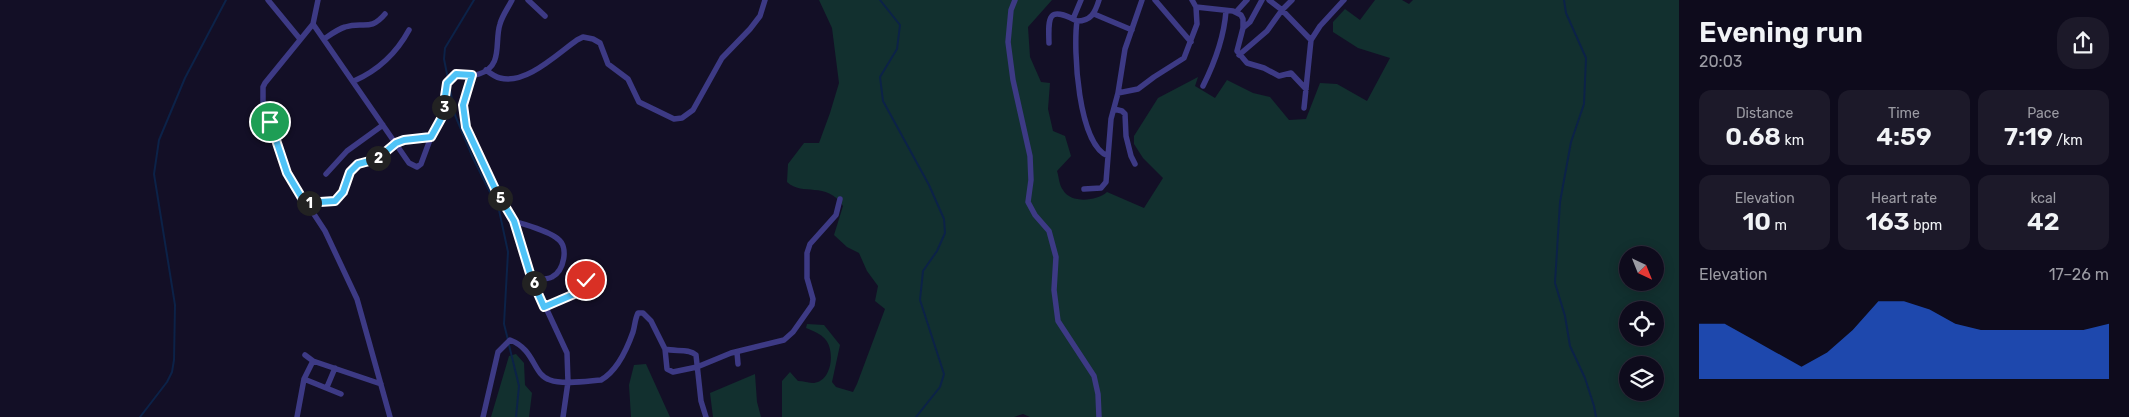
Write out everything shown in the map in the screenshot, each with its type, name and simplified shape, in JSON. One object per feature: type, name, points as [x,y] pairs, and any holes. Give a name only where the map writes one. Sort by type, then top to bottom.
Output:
[{"type":"street","points":[[268,0],[300,39]]},
{"type":"street","points":[[318,0],[313,24],[266,83],[262,96],[263,102],[287,173],[325,231],[358,299],[390,417]]},
{"type":"street","points":[[313,24],[409,163],[417,167],[421,164],[431,137],[442,117],[447,83],[452,77],[462,74],[472,75],[486,70],[498,54],[497,35],[500,22],[512,0]]},
{"type":"street","points":[[528,0],[545,16]]},
{"type":"street","points":[[486,70],[498,78],[510,79],[522,76],[538,69],[577,40],[583,37],[593,39],[600,43],[604,49],[608,64],[628,79],[639,102],[674,119],[682,118],[693,110],[722,58],[760,16],[764,0]]},
{"type":"street","points":[[1015,0],[1011,10],[1008,42],[1013,80],[1030,156],[1031,180],[1028,202],[1035,215],[1049,231],[1056,257],[1054,290],[1058,321],[1094,376],[1098,394],[1099,417]]},
{"type":"street","points":[[1081,0],[1075,20],[1074,40],[1084,112],[1090,136],[1096,149],[1108,156]]},
{"type":"street","points":[[1049,43],[1048,25],[1050,17],[1058,12],[1075,20],[1086,20],[1094,14],[1099,0]]},
{"type":"street","points":[[1084,190],[1101,188],[1106,184],[1108,137],[1118,93],[1122,63],[1142,0]]},
{"type":"street","points":[[1155,0],[1191,42]]},
{"type":"street","points":[[1118,93],[1138,89],[1184,58],[1197,24],[1196,7],[1192,0]]},
{"type":"street","points":[[1236,12],[1247,0]]},
{"type":"street","points":[[1243,28],[1250,22],[1262,0]]},
{"type":"street","points":[[1269,0],[1282,10],[1311,40]]},
{"type":"street","points":[[1239,55],[1267,32],[1282,10],[1292,0]]},
{"type":"street","points":[[1304,108],[1311,40],[1320,26],[1344,0]]},
{"type":"street","points":[[1196,7],[1236,12],[1243,19],[1243,28],[1238,46],[1239,55],[1247,63],[1279,76],[1291,73],[1306,89]]},
{"type":"street","points":[[1203,86],[1221,42],[1226,11]]},
{"type":"street","points":[[324,39],[344,27],[368,26],[376,23],[385,14]]},
{"type":"street","points":[[1094,14],[1132,30]]},
{"type":"street","points":[[354,81],[382,65],[397,49],[410,30]]},
{"type":"street","points":[[472,75],[463,105],[466,127],[496,191],[514,221],[532,280],[567,353],[568,382],[563,417]]},
{"type":"street","points":[[1114,109],[1125,114],[1126,136],[1135,164]]},
{"type":"street","points":[[326,174],[347,151],[383,126]]},
{"type":"street","points":[[305,203],[335,201],[343,192],[350,172],[362,162],[377,159],[396,143],[416,138],[431,137]]},
{"type":"street","points":[[483,417],[498,352],[510,340],[521,345],[528,352],[538,371],[551,381],[568,382],[601,380],[610,374],[615,368],[633,330],[638,313],[643,313],[647,316],[665,349],[667,369],[670,371],[697,367],[738,352],[784,340],[803,321],[812,305],[813,299],[807,278],[807,252],[810,244],[836,215],[840,199]]},
{"type":"street","points":[[514,221],[553,236],[561,241],[564,250],[562,263],[552,278],[532,280]]},
{"type":"street","points":[[544,307],[579,292],[586,280],[585,264]]},
{"type":"street","points":[[665,349],[693,352],[698,361],[701,401],[706,417]]},
{"type":"street","points":[[738,352],[738,364]]},
{"type":"street","points":[[305,355],[313,361],[381,384]]},
{"type":"street","points":[[297,417],[304,379],[313,361]]},
{"type":"street","points":[[327,387],[335,368]]},
{"type":"street","points":[[304,379],[342,394]]},
{"type":"green space","points":[[819,0],[1052,0],[1028,27],[1030,57],[1041,82],[1050,83],[1048,109],[1053,131],[1065,136],[1071,156],[1057,171],[1061,186],[1067,194],[1078,199],[1091,199],[1107,192],[1144,208],[1163,178],[1143,158],[1134,144],[1134,136],[1158,98],[1198,77],[1195,86],[1215,98],[1227,80],[1253,93],[1270,97],[1289,120],[1306,119],[1320,83],[1337,84],[1367,101],[1390,58],[1358,48],[1333,32],[1333,22],[1345,9],[1360,20],[1375,0],[1402,0],[1409,4],[1413,0],[1679,0],[1679,417],[1030,417],[1023,414],[1014,417],[782,417],[782,381],[790,372],[798,381],[814,383],[820,381],[829,370],[830,348],[823,337],[806,328],[807,324],[824,325],[840,345],[832,382],[836,387],[853,392],[885,309],[875,301],[878,286],[867,271],[859,253],[847,247],[834,235],[843,206],[829,193],[800,188],[787,182],[788,164],[804,143],[819,143],[839,83],[832,28]]},
{"type":"green space","points":[[516,354],[524,363],[525,385],[532,393],[529,417],[491,417],[509,356]]},
{"type":"green space","points":[[646,364],[670,417],[631,417],[629,385],[634,365]]},
{"type":"green space","points":[[755,374],[757,402],[761,417],[713,417],[710,393]]},
{"type":"waterway","points":[[140,417],[167,382],[172,372],[174,360],[175,305],[154,174],[159,140],[185,78],[226,0]]},
{"type":"waterway","points":[[448,79],[444,59],[445,48],[474,0]]},
{"type":"waterway","points":[[880,0],[900,25],[897,49],[880,77],[883,101],[929,185],[944,219],[945,233],[937,251],[923,271],[920,300],[944,374],[940,387],[916,417]]},
{"type":"waterway","points":[[1564,0],[1566,13],[1586,58],[1584,104],[1571,142],[1560,202],[1555,283],[1565,316],[1570,346],[1585,378],[1596,417]]},
{"type":"waterway","points":[[449,84],[455,115],[473,158],[499,210],[508,252],[504,324],[508,340]]},
{"type":"waterway","points":[[509,345],[519,386],[516,417]]},
{"type":"route","points":[[270,122],[287,173],[305,203],[328,203],[339,198],[350,172],[358,164],[377,159],[396,143],[404,140],[425,136],[431,137],[442,117],[447,83],[456,74],[472,75],[463,105],[466,127],[496,191],[514,221],[525,251],[532,280],[544,307],[579,292],[586,280]]}]
